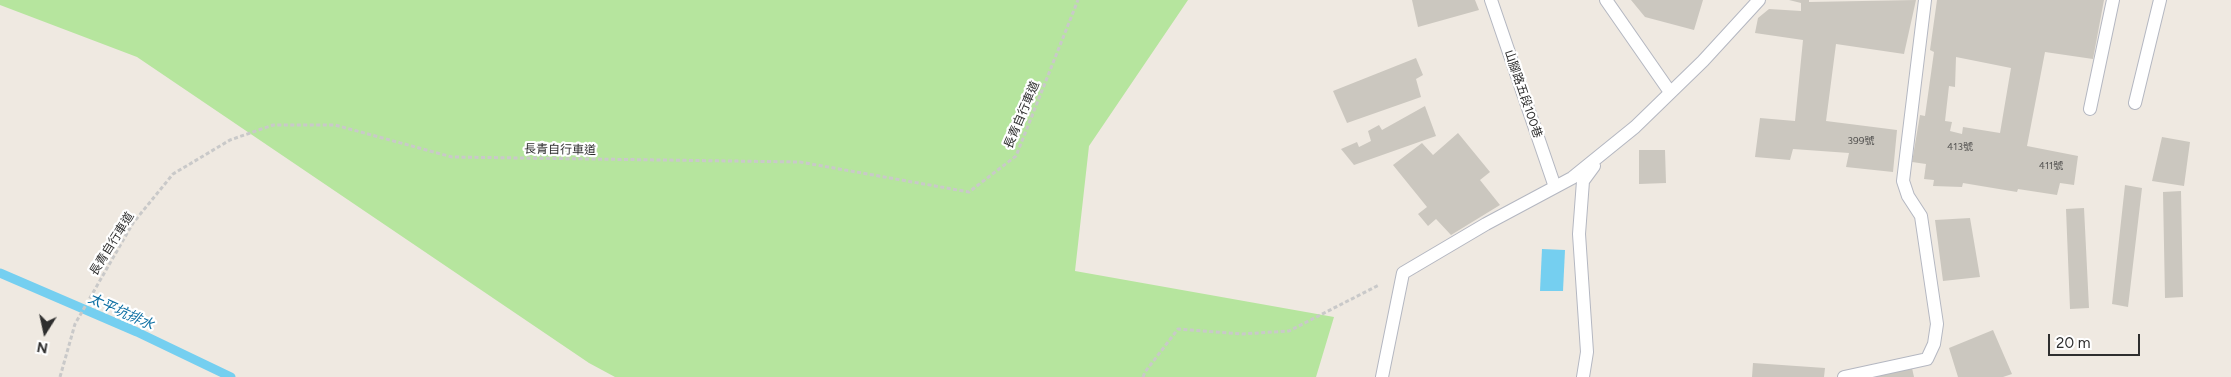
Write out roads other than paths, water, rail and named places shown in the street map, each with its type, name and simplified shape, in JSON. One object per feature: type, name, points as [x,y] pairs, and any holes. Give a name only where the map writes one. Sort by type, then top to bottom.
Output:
[{"type":"lane","name":"山腳路五段100巷","points":[[1491,0],[1555,188]]},
{"type":"lane","points":[[1606,0],[1670,92]]},
{"type":"lane","points":[[1382,377],[1402,273],[1486,224],[1572,178],[1635,127],[1703,61],[1759,0]]},
{"type":"lane","points":[[1844,377],[1927,359],[1934,344],[1938,324],[1921,216],[1908,196],[1902,181],[1925,0]]},
{"type":"lane","points":[[2090,109],[2113,0]]},
{"type":"lane","points":[[2135,103],[2160,0]]},
{"type":"lane","points":[[1583,377],[1587,352],[1579,234],[1583,181],[1607,150]]},
{"type":"water","points":[[1542,249],[1565,250],[1563,291],[1540,291]]},
{"type":"waterway","name":"太平坑排水","points":[[0,273],[137,332],[231,377]]}]
